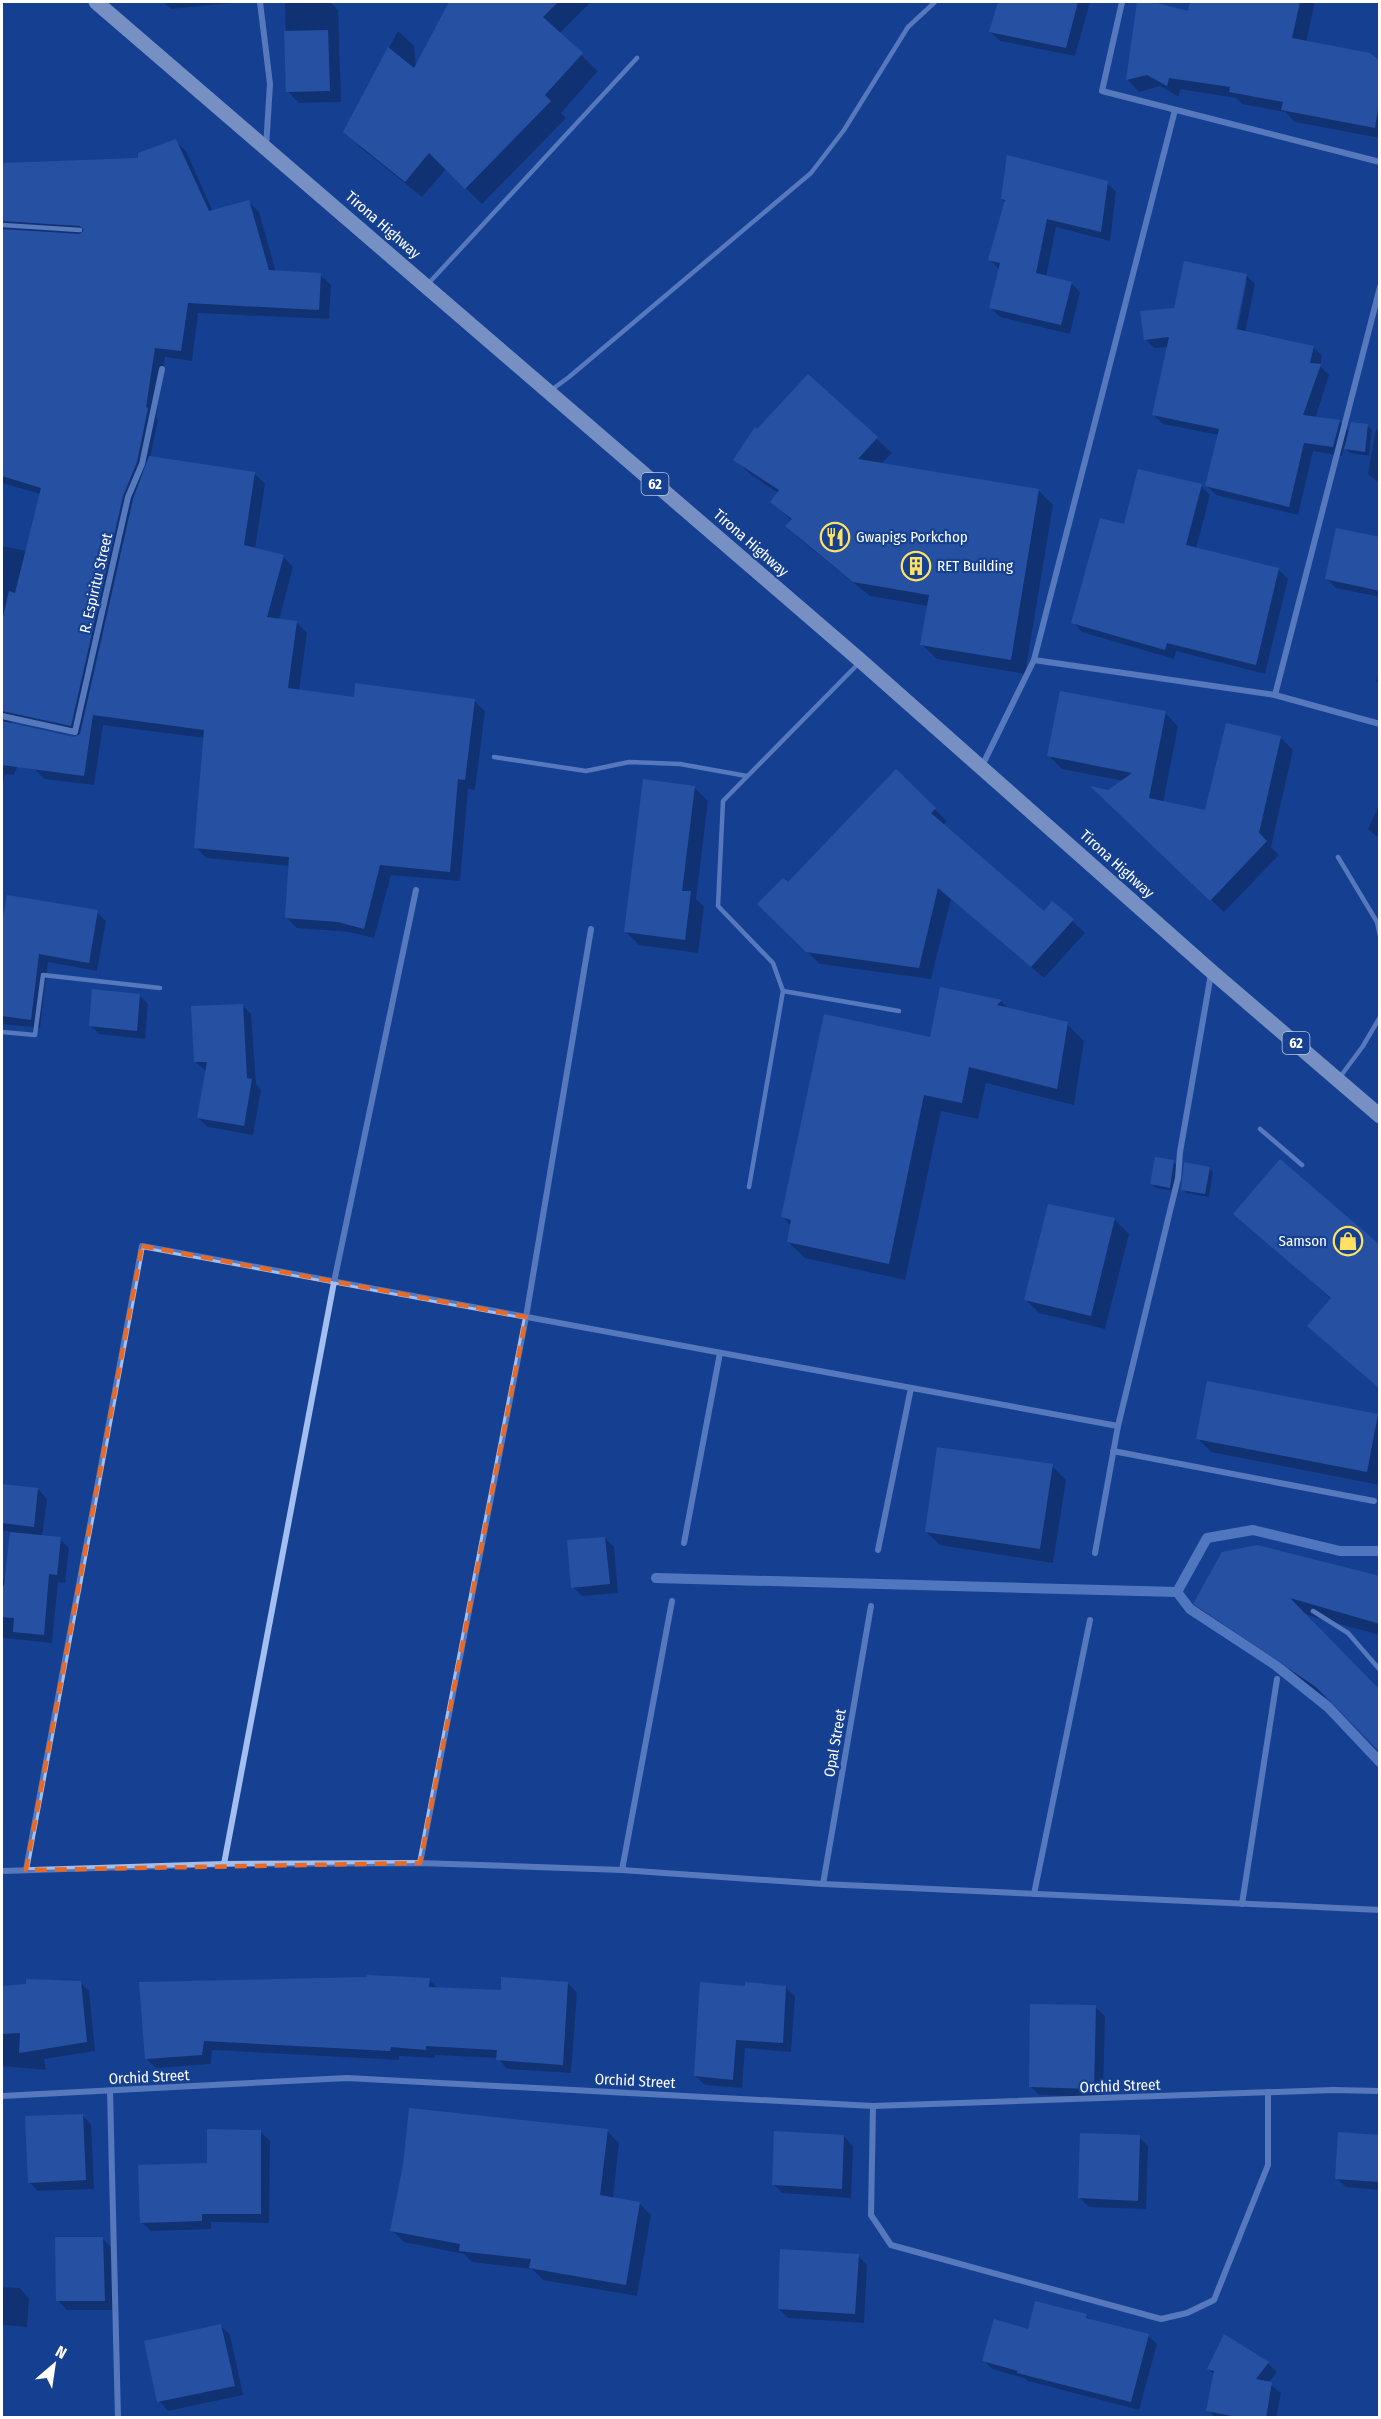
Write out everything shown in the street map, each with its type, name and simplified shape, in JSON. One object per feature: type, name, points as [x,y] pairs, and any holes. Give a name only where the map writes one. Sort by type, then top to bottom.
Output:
[{"type":"main road","name":"Tirona Highway","points":[[96,2],[861,661],[1211,971],[1380,1116]]},
{"type":"street","points":[[260,2],[270,84],[266,148]]},
{"type":"street","points":[[1122,2],[1102,91],[1380,162]]},
{"type":"street","points":[[981,767],[1034,660],[1175,110]]},
{"type":"street","points":[[1275,695],[1380,287]]},
{"type":"street","name":"R. Espiritu Street","points":[[2,716],[75,732],[128,497],[141,464],[162,369]]},
{"type":"street","points":[[1034,660],[1275,695],[1380,724]]},
{"type":"street","points":[[224,1864],[334,1282],[416,890]]},
{"type":"street","points":[[420,1863],[526,1317],[591,929]]},
{"type":"street","points":[[1095,1553],[1118,1426],[1178,1178],[1180,1152],[1211,971]]},
{"type":"street","points":[[26,1870],[142,1246],[1118,1426]]},
{"type":"street","points":[[684,1544],[720,1353]]},
{"type":"street","points":[[878,1550],[911,1388]]},
{"type":"street","points":[[1113,1451],[1374,1501]]},
{"type":"street","points":[[622,1870],[672,1601]]},
{"type":"street","name":"Opal Street","points":[[823,1884],[871,1606]]},
{"type":"street","points":[[1034,1894],[1090,1620]]},
{"type":"street","points":[[1242,1904],[1277,1679]]},
{"type":"street","points":[[2,1871],[224,1864],[420,1863],[622,1870],[823,1884],[1380,1910]]},
{"type":"street","name":"Orchid Street","points":[[2,2096],[347,2078],[873,2106],[1268,2092],[1380,2091]]},
{"type":"street","points":[[110,2091],[118,2418]]},
{"type":"street","points":[[873,2106],[871,2215],[891,2245],[1161,2319],[1187,2313],[1214,2300],[1268,2165],[1268,2092]]},
{"type":"lane","points":[[548,392],[569,378],[811,173],[844,130],[908,27],[934,2]]},
{"type":"lane","points":[[426,286],[637,58]]},
{"type":"lane","points":[[2,225],[80,230]]},
{"type":"lane","points":[[749,1187],[783,991],[773,963],[718,906],[723,801],[861,661]]},
{"type":"lane","points":[[494,757],[586,771],[629,762],[680,764],[747,776]]},
{"type":"lane","points":[[1338,857],[1377,922],[1380,936]]},
{"type":"lane","points":[[2,1032],[35,1035],[43,975],[160,988]]},
{"type":"lane","points":[[783,991],[899,1011]]},
{"type":"lane","points":[[1338,1080],[1363,1046],[1380,1017]]},
{"type":"lane","points":[[1260,1129],[1302,1165]]},
{"type":"lane","points":[[1313,1611],[1348,1633],[1380,1670]]},
{"type":"highlighted area","points":[[142,1246],[526,1317],[420,1863],[26,1870]]},
{"type":"building","points":[[449,2],[558,2],[543,17],[583,53],[545,95],[551,101],[465,189],[429,153],[405,182],[343,132],[388,47],[414,68]]},
{"type":"building","points":[[998,2],[1078,2],[1066,48],[989,32]]},
{"type":"building","points":[[1137,2],[1153,2],[1188,11],[1190,2],[1300,2],[1292,38],[1370,53],[1380,61],[1380,96],[1375,128],[1281,110],[1283,102],[1229,92],[1230,87],[1169,78],[1167,86],[1147,75],[1126,80]]},
{"type":"building","points":[[328,30],[330,91],[286,92],[284,31]]},
{"type":"building","points":[[176,139],[209,211],[249,200],[269,270],[321,273],[319,310],[188,303],[181,351],[155,348],[146,407],[148,408],[137,462],[123,496],[71,726],[2,711],[2,621],[9,591],[15,593],[41,488],[2,476],[2,229],[80,234],[84,230],[80,226],[2,221],[2,163],[138,158],[138,153]]},
{"type":"building","points":[[1007,155],[1108,181],[1101,232],[1047,219],[1036,273],[1072,282],[1061,325],[989,308],[1000,263],[988,260],[1005,200],[1001,199]]},
{"type":"building","points":[[1184,261],[1247,274],[1236,329],[1314,346],[1310,363],[1321,364],[1303,415],[1340,420],[1333,447],[1304,443],[1289,507],[1205,486],[1219,429],[1152,415],[1169,337],[1144,340],[1140,311],[1174,308]]},
{"type":"building","points":[[808,374],[878,437],[858,459],[1039,489],[1011,660],[920,645],[929,595],[853,582],[785,526],[792,519],[770,502],[779,490],[733,460],[755,427],[757,429]]},
{"type":"building","points":[[1351,422],[1368,424],[1365,452],[1344,449]]},
{"type":"building","points":[[149,456],[255,472],[244,545],[284,555],[267,617],[297,621],[288,688],[354,697],[355,683],[475,699],[465,780],[458,779],[450,872],[380,865],[364,929],[338,922],[285,918],[289,857],[194,848],[204,730],[93,715],[84,776],[2,765],[2,721],[74,737],[80,734],[133,499]]},
{"type":"building","points":[[1138,469],[1202,484],[1186,545],[1279,568],[1256,665],[1167,643],[1165,650],[1071,623],[1100,518],[1124,524]]},
{"type":"building","points":[[1336,528],[1380,537],[1380,591],[1325,579]]},
{"type":"building","points":[[1060,691],[1166,711],[1149,798],[1205,810],[1226,723],[1281,736],[1259,833],[1267,841],[1210,901],[1090,786],[1108,790],[1132,773],[1047,756]]},
{"type":"building","points":[[896,769],[936,808],[931,813],[1044,911],[1052,901],[1074,919],[1031,967],[938,888],[919,968],[806,952],[757,904],[783,878],[788,882]]},
{"type":"building","points":[[643,779],[695,786],[682,891],[691,891],[685,940],[624,932]]},
{"type":"building","points":[[7,895],[98,910],[89,963],[39,954],[31,1020],[2,1016],[2,923]]},
{"type":"building","points":[[940,987],[1002,1000],[997,1005],[1068,1022],[1057,1089],[969,1067],[962,1103],[924,1095],[889,1264],[787,1242],[791,1220],[781,1217],[824,1014],[930,1037]]},
{"type":"building","points":[[92,989],[140,994],[137,1031],[89,1026]]},
{"type":"building","points":[[243,1004],[247,1078],[252,1079],[244,1126],[197,1118],[207,1062],[194,1062],[191,1006]]},
{"type":"building","points":[[1155,1157],[1174,1160],[1170,1188],[1150,1184]]},
{"type":"building","points":[[1280,1159],[1380,1245],[1380,1389],[1307,1326],[1331,1298],[1233,1214]]},
{"type":"building","points":[[1184,1162],[1210,1167],[1205,1194],[1181,1190]]},
{"type":"building","points":[[1048,1204],[1115,1218],[1091,1316],[1024,1300]]},
{"type":"building","points":[[1207,1381],[1378,1414],[1367,1472],[1196,1439]]},
{"type":"building","points":[[937,1447],[1053,1464],[1040,1549],[925,1532]]},
{"type":"building","points":[[2,1484],[38,1488],[34,1527],[2,1523]]},
{"type":"building","points":[[10,1532],[61,1537],[57,1575],[49,1574],[44,1635],[13,1632],[14,1618],[2,1617],[2,1586],[4,1586]]},
{"type":"building","points":[[605,1537],[610,1584],[571,1588],[567,1540]]},
{"type":"building","points":[[1257,1545],[1380,1576],[1380,1624],[1290,1598],[1380,1690],[1380,1752],[1316,1687],[1193,1604],[1222,1552]]},
{"type":"building","points":[[367,1975],[430,1978],[429,1987],[501,1990],[501,1977],[568,1982],[563,2065],[496,2060],[497,2050],[426,2046],[426,2050],[391,2047],[390,2051],[204,2041],[202,2055],[145,2059],[139,1982],[367,1977]]},
{"type":"building","points":[[26,1979],[81,1981],[87,2042],[19,2053],[20,2033],[2,2034],[2,1986],[26,1984]]},
{"type":"building","points":[[700,1982],[745,1986],[745,1982],[786,1986],[783,2043],[736,2040],[733,2080],[694,2076]]},
{"type":"building","points":[[1030,2004],[1096,2005],[1094,2089],[1029,2087]]},
{"type":"building","points":[[409,2108],[608,2129],[600,2195],[640,2202],[626,2285],[529,2268],[531,2259],[459,2251],[460,2244],[390,2231],[403,2165]]},
{"type":"building","points":[[83,2114],[86,2180],[28,2183],[25,2116]]},
{"type":"building","points":[[207,2129],[261,2130],[261,2214],[202,2214],[202,2221],[140,2223],[138,2165],[207,2163]]},
{"type":"building","points":[[774,2131],[844,2135],[842,2189],[772,2185]]},
{"type":"building","points":[[1338,2132],[1380,2135],[1380,2182],[1335,2179]]},
{"type":"building","points":[[1080,2133],[1140,2135],[1138,2201],[1078,2198]]},
{"type":"building","points":[[55,2237],[103,2237],[105,2301],[56,2301]]},
{"type":"building","points":[[780,2249],[859,2254],[855,2314],[778,2309]]},
{"type":"building","points":[[1035,2301],[1087,2314],[1086,2318],[1149,2334],[1131,2402],[1017,2373],[1018,2371],[982,2361],[994,2319],[1028,2329]]},
{"type":"building","points":[[221,2324],[235,2386],[157,2402],[144,2341]]},
{"type":"building","points":[[1224,2334],[1269,2362],[1256,2379],[1272,2382],[1266,2418],[1242,2418],[1206,2411],[1214,2371],[1207,2369]]},
{"type":"waterway","points":[[1380,1551],[1340,1551],[1253,1530],[1207,1538],[1177,1592],[1190,1609],[1274,1664],[1328,1707],[1380,1762]]},
{"type":"waterway","points":[[656,1578],[1177,1592]]},
{"type":"place","name":"Gwapigs Porkchop","points":[[835,537]]},
{"type":"place","name":"RET Building","points":[[916,566]]},
{"type":"place","name":"Samson","points":[[1348,1241]]}]
